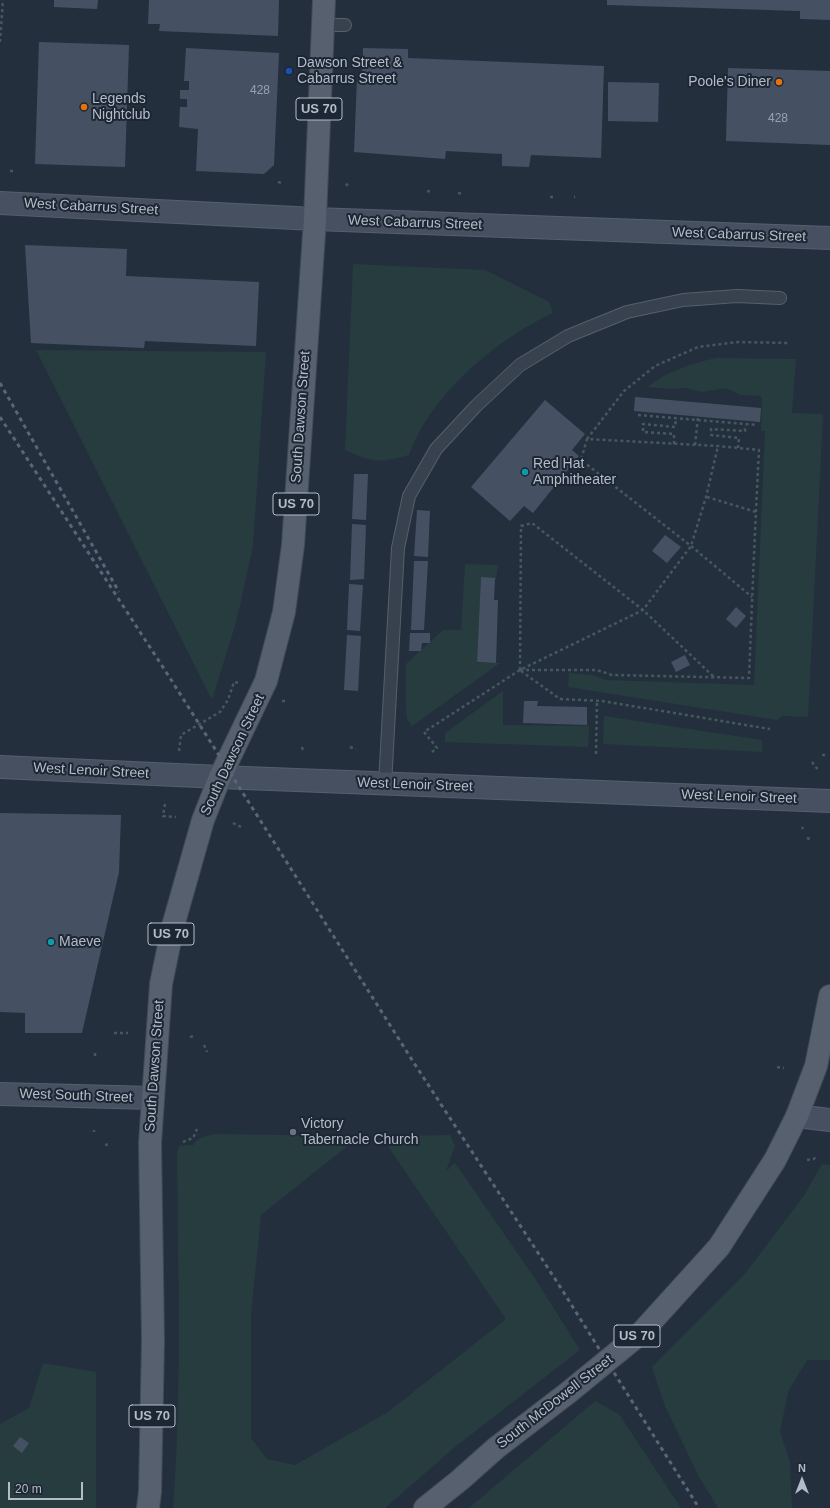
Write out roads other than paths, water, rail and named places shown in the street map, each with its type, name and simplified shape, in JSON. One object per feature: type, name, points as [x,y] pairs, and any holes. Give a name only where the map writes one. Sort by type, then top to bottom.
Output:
[{"type":"main road","name":"South Dawson Street","points":[[147,1503],[153,1341],[149,1163],[161,984],[171,933],[203,820],[220,777],[266,681],[284,612],[293,545],[314,219],[324,0]]},
{"type":"main road","name":"South McDowell Street","points":[[425,1508],[460,1480],[496,1448],[641,1333],[719,1247],[775,1160],[797,1116],[816,1066],[830,996]]},
{"type":"street","name":"West Cabarrus Street","points":[[0,203],[314,219],[830,238]]},
{"type":"street","name":"West Lenoir Street","points":[[0,767],[385,784],[830,801]]},
{"type":"street","name":"West South Street","points":[[0,1094],[153,1098]]},
{"type":"street","points":[[797,1116],[830,1120]]},
{"type":"lane","points":[[323,25],[346,25]]},
{"type":"lane","points":[[385,784],[398,548],[409,496],[436,449],[476,406],[520,365],[568,336],[627,312],[683,300],[737,296],[780,298]]},
{"type":"railway","points":[[0,383],[119,592]]},
{"type":"railway","points":[[0,417],[170,678],[414,1063],[559,1285],[699,1508]]},
{"type":"place","name":"Dawson Street & Cabarrus Street","points":[[289,71]]},
{"type":"place","name":"Poole's Diner","points":[[779,82]]},
{"type":"place","name":"Legends Nightclub","points":[[84,107]]},
{"type":"place","name":"Red Hat Amphitheater","points":[[525,472]]},
{"type":"place","name":"Maeve","points":[[51,942]]},
{"type":"place","name":"Victory Tabernacle Church","points":[[293,1132]]}]
